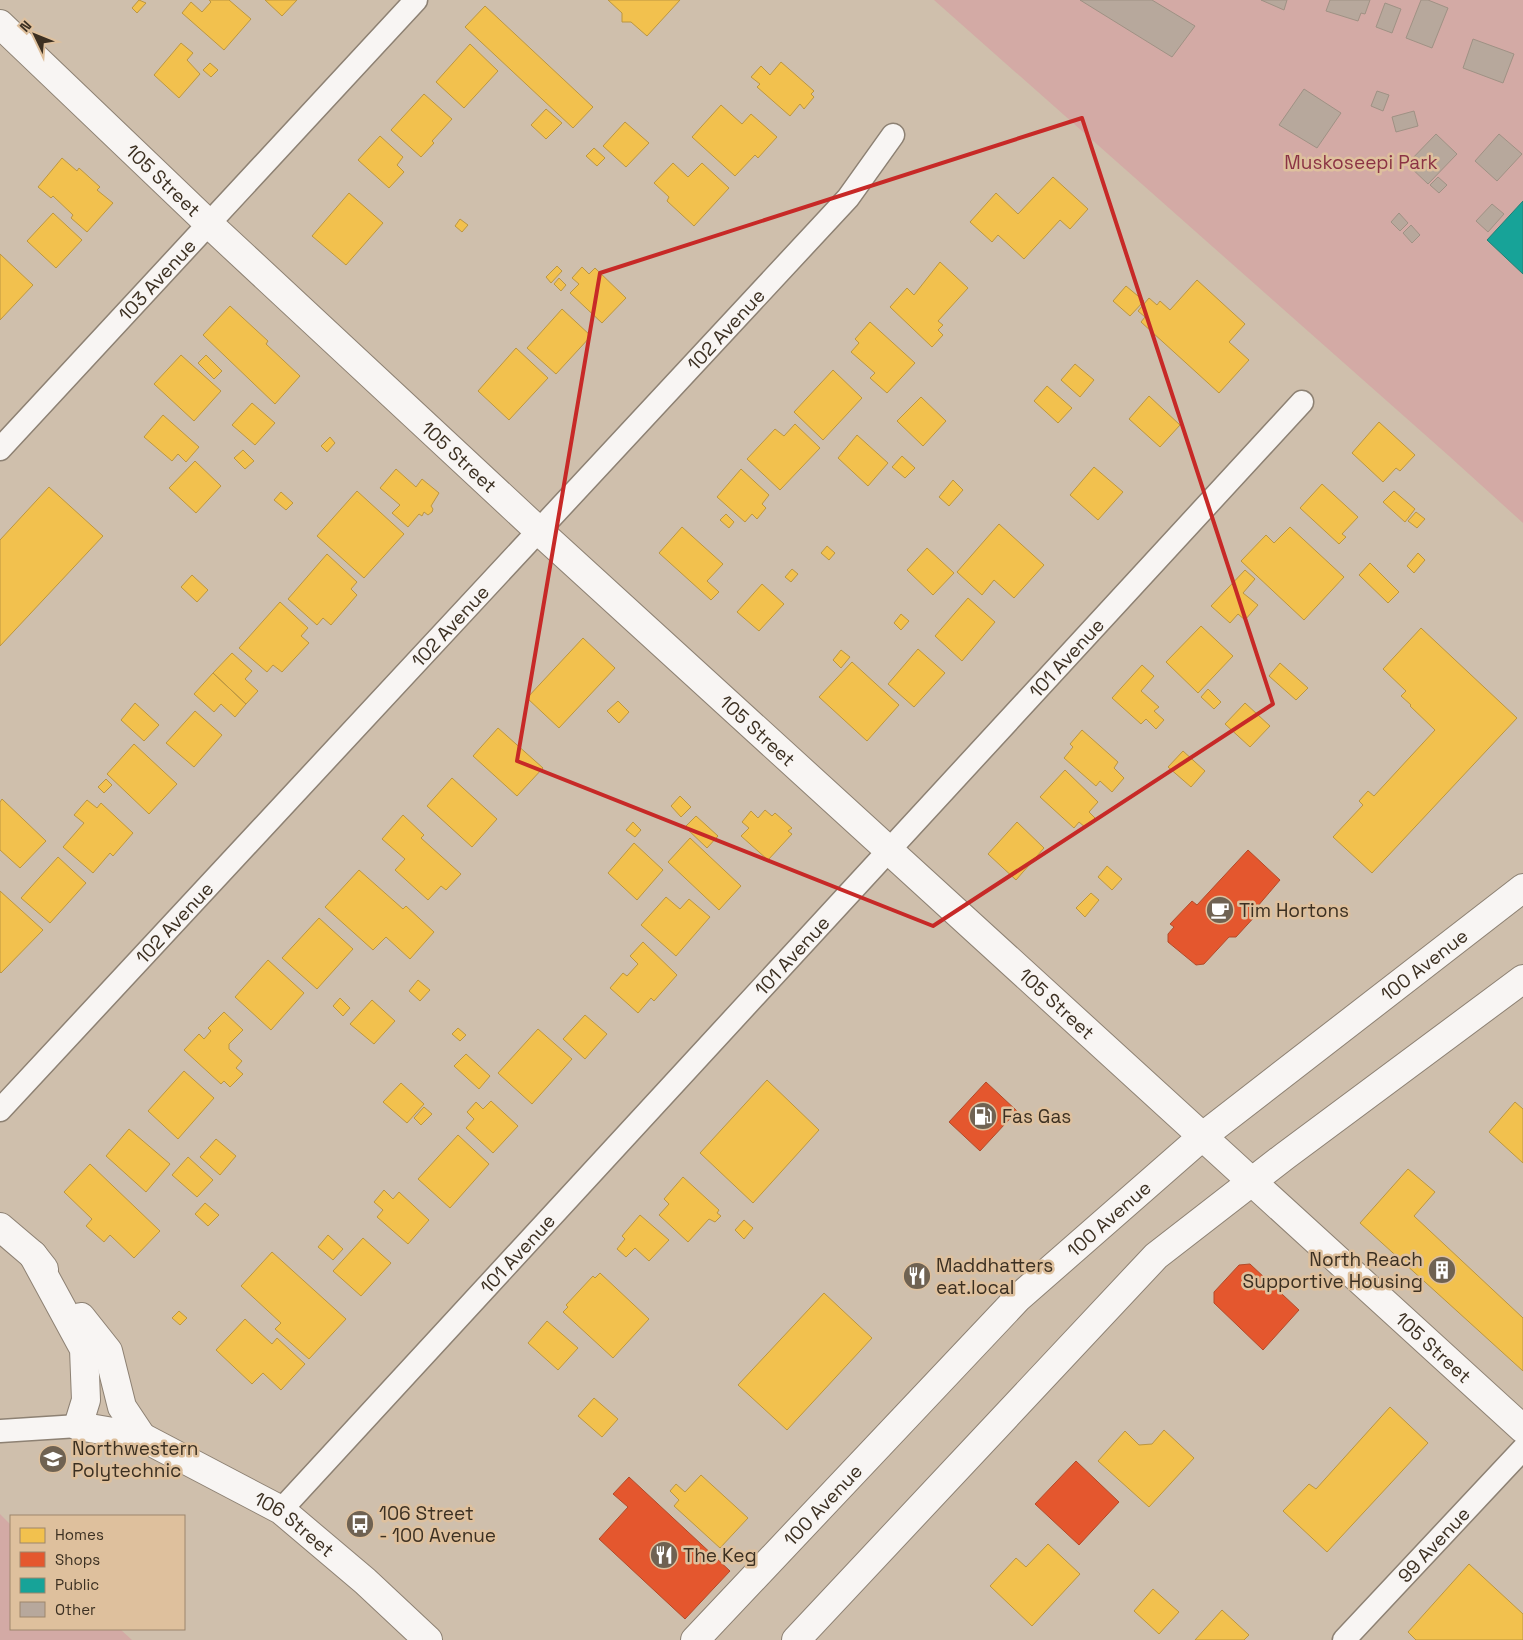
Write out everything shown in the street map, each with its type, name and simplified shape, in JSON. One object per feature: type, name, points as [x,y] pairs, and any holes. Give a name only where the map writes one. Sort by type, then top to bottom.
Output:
[{"type":"street","name":"103 Avenue","points":[[0,449],[416,0]]},
{"type":"street","name":"105 Street","points":[[0,24],[208,223],[539,531],[887,851],[1203,1136],[1250,1182],[1523,1429]]},
{"type":"street","name":"102 Avenue","points":[[0,1110],[848,198],[893,135]]},
{"type":"street","name":"101 Avenue","points":[[281,1510],[1302,402]]},
{"type":"street","name":"100 Avenue","points":[[695,1640],[1018,1298],[1203,1136],[1523,888]]},
{"type":"street","points":[[796,1640],[1156,1256],[1250,1182],[1523,979]]},
{"type":"street","name":"106 Street","points":[[0,1227],[33,1255],[108,1352],[122,1406],[142,1437]]},
{"type":"street","name":"106 Street","points":[[33,1255],[84,1349],[86,1400],[78,1426],[142,1437],[281,1510],[365,1581],[428,1640]]},
{"type":"street","points":[[0,1431],[78,1426]]},
{"type":"street","name":"99 Avenue","points":[[1344,1640],[1523,1449]]},
{"type":"highlighted area","points":[[1082,118],[1273,704],[933,926],[517,761],[600,273]]},
{"type":"green space","name":"Muskoseepi Park","points":[[934,0],[1523,0],[1523,523],[1449,456]]},
{"type":"green space","points":[[0,1514],[10,1524],[10,1630],[121,1630],[132,1640],[0,1640]]},
{"type":"building: Homes","points":[[139,0],[146,3],[137,13],[132,8]]},
{"type":"building: Homes","points":[[209,0],[229,0],[251,19],[224,50],[182,13],[191,2],[202,12],[211,2]]},
{"type":"building: Homes","points":[[265,0],[297,0],[282,16]]},
{"type":"building: Homes","points":[[608,0],[680,0],[647,36],[631,22],[622,22],[622,13]]},
{"type":"building: Homes","points":[[485,6],[593,107],[573,128],[465,27]]},
{"type":"building: Homes","points":[[181,43],[193,53],[187,60],[200,74],[179,98],[154,75]]},
{"type":"building: Homes","points":[[470,44],[498,71],[464,108],[436,82]]},
{"type":"building: Homes","points":[[781,62],[814,91],[811,94],[814,97],[804,109],[800,104],[790,116],[757,87],[760,84],[751,77],[761,66],[770,75]]},
{"type":"building: Homes","points":[[210,63],[218,70],[211,77],[203,70]]},
{"type":"building: Homes","points":[[424,94],[452,119],[432,141],[434,143],[421,157],[391,130]]},
{"type":"building: Homes","points":[[721,105],[742,124],[751,114],[777,137],[758,158],[755,155],[735,176],[692,137]]},
{"type":"building: Homes","points":[[546,109],[562,123],[546,139],[531,125]]},
{"type":"building: Homes","points":[[625,122],[649,143],[626,167],[603,146]]},
{"type":"building: Homes","points":[[380,136],[403,157],[397,165],[404,172],[389,188],[358,160]]},
{"type":"building: Homes","points":[[594,148],[605,158],[597,166],[586,156]]},
{"type":"building: Homes","points":[[62,158],[77,171],[79,168],[100,187],[97,190],[113,203],[87,232],[71,218],[73,215],[53,196],[51,198],[38,187]]},
{"type":"building: Homes","points":[[673,163],[688,177],[702,163],[729,188],[694,226],[667,201],[669,197],[654,183]]},
{"type":"building: Homes","points":[[1053,177],[1088,209],[1070,229],[1060,220],[1024,259],[998,235],[992,242],[970,222],[996,193],[1018,214]]},
{"type":"building: Homes","points":[[349,193],[383,223],[346,265],[312,236]]},
{"type":"building: Homes","points":[[53,213],[82,240],[56,268],[27,241]]},
{"type":"building: Homes","points":[[460,219],[468,225],[462,232],[455,226]]},
{"type":"building: Homes","points":[[0,254],[33,285],[0,320]]},
{"type":"building: Homes","points":[[940,262],[968,288],[938,321],[943,325],[938,330],[943,335],[932,347],[890,307],[907,288],[914,295]]},
{"type":"building: Homes","points":[[557,266],[562,271],[551,283],[546,277]]},
{"type":"building: Homes","points":[[582,267],[589,274],[595,268],[626,298],[602,323],[570,293],[579,284],[572,278]]},
{"type":"building: Homes","points":[[559,278],[566,285],[561,291],[554,284]]},
{"type":"building: Homes","points":[[1197,280],[1245,324],[1229,342],[1249,360],[1219,393],[1141,322],[1145,317],[1138,311],[1149,298],[1157,305],[1160,301],[1170,310]]},
{"type":"building: Homes","points":[[1126,286],[1144,301],[1130,316],[1113,301]]},
{"type":"building: Homes","points":[[230,306],[268,341],[266,344],[300,376],[275,404],[203,335]]},
{"type":"building: Homes","points":[[562,309],[591,336],[556,374],[527,348]]},
{"type":"building: Homes","points":[[870,322],[915,363],[887,393],[870,378],[875,373],[851,352],[859,343],[855,339]]},
{"type":"building: Homes","points":[[516,348],[548,378],[509,420],[478,391]]},
{"type":"building: Homes","points":[[181,355],[221,391],[194,421],[154,384]]},
{"type":"building: Homes","points":[[206,355],[222,371],[214,379],[198,363]]},
{"type":"building: Homes","points":[[1075,364],[1094,380],[1080,397],[1061,380]]},
{"type":"building: Homes","points":[[833,370],[862,398],[823,440],[794,412]]},
{"type":"building: Homes","points":[[1047,386],[1072,408],[1058,423],[1034,401]]},
{"type":"building: Homes","points":[[1149,396],[1180,425],[1160,447],[1129,419]]},
{"type":"building: Homes","points":[[921,397],[946,421],[923,446],[897,421]]},
{"type":"building: Homes","points":[[252,403],[275,423],[255,445],[232,425]]},
{"type":"building: Homes","points":[[163,415],[199,447],[186,462],[178,454],[172,461],[144,437]]},
{"type":"building: Homes","points":[[1379,422],[1415,455],[1400,471],[1396,468],[1383,482],[1352,453]]},
{"type":"building: Homes","points":[[795,424],[820,448],[780,490],[747,459],[775,429],[784,436]]},
{"type":"building: Homes","points":[[857,435],[888,463],[868,486],[838,458]]},
{"type":"building: Homes","points":[[330,437],[335,443],[327,452],[321,446]]},
{"type":"building: Homes","points":[[243,450],[254,461],[245,469],[234,458]]},
{"type":"building: Homes","points":[[902,456],[915,468],[905,478],[892,467]]},
{"type":"building: Homes","points":[[195,461],[221,486],[196,513],[169,488]]},
{"type":"building: Homes","points":[[1094,467],[1123,492],[1098,520],[1070,495]]},
{"type":"building: Homes","points":[[396,469],[416,487],[422,479],[439,493],[431,506],[432,512],[428,515],[424,512],[422,516],[419,514],[408,527],[392,513],[400,505],[380,488]]},
{"type":"building: Homes","points":[[741,469],[769,495],[762,504],[766,508],[757,519],[752,514],[745,522],[717,497]]},
{"type":"building: Homes","points":[[953,480],[963,490],[949,506],[939,497]]},
{"type":"building: Homes","points":[[1322,484],[1358,517],[1342,534],[1346,537],[1339,544],[1300,508]]},
{"type":"building: Homes","points":[[49,487],[103,536],[0,646],[0,540]]},
{"type":"building: Homes","points":[[357,491],[404,534],[364,578],[317,536]]},
{"type":"building: Homes","points":[[1394,491],[1415,509],[1405,522],[1383,502]]},
{"type":"building: Homes","points":[[281,492],[293,503],[286,510],[274,500]]},
{"type":"building: Homes","points":[[1416,512],[1425,519],[1417,528],[1408,521]]},
{"type":"building: Homes","points":[[726,514],[734,522],[729,528],[720,520]]},
{"type":"building: Homes","points":[[999,524],[1044,565],[1014,598],[994,580],[982,595],[957,572]]},
{"type":"building: Homes","points":[[682,527],[723,564],[707,581],[719,592],[711,600],[659,553]]},
{"type":"building: Homes","points":[[1290,527],[1344,577],[1304,620],[1241,561],[1266,535],[1274,543]]},
{"type":"building: Homes","points":[[827,546],[835,553],[829,560],[821,553]]},
{"type":"building: Homes","points":[[927,548],[954,573],[933,595],[907,570]]},
{"type":"building: Homes","points":[[1418,553],[1425,560],[1414,573],[1407,566]]},
{"type":"building: Homes","points":[[327,554],[357,582],[351,589],[357,595],[331,625],[323,618],[317,625],[288,599]]},
{"type":"building: Homes","points":[[1370,563],[1399,592],[1388,603],[1359,575]]},
{"type":"building: Homes","points":[[792,569],[798,574],[791,582],[785,577]]},
{"type":"building: Homes","points":[[1245,570],[1255,579],[1243,593],[1258,605],[1245,620],[1238,614],[1230,623],[1211,606]]},
{"type":"building: Homes","points":[[192,575],[208,590],[197,602],[181,587]]},
{"type":"building: Homes","points":[[762,584],[784,604],[759,631],[737,612]]},
{"type":"building: Homes","points":[[968,598],[995,622],[962,661],[935,636]]},
{"type":"building: Homes","points":[[280,602],[308,628],[301,636],[309,643],[282,672],[273,665],[267,672],[239,648]]},
{"type":"building: Homes","points":[[901,614],[909,621],[901,630],[894,623]]},
{"type":"building: Homes","points":[[1201,626],[1233,656],[1198,693],[1166,662]]},
{"type":"building: Homes","points":[[1421,628],[1517,718],[1372,873],[1333,837],[1363,805],[1359,801],[1368,791],[1374,796],[1435,730],[1401,696],[1406,691],[1383,669]]},
{"type":"building: Homes","points":[[583,638],[615,668],[559,728],[527,698]]},
{"type":"building: Homes","points":[[918,649],[945,673],[914,707],[888,684]]},
{"type":"building: Homes","points":[[841,650],[850,657],[841,668],[833,660]]},
{"type":"building: Homes","points":[[232,653],[252,671],[245,679],[258,691],[246,704],[213,673]]},
{"type":"building: Homes","points":[[852,662],[899,705],[867,741],[819,697]]},
{"type":"building: Homes","points":[[1280,663],[1308,688],[1296,700],[1269,676]]},
{"type":"building: Homes","points":[[1142,665],[1154,676],[1141,691],[1159,707],[1154,711],[1164,720],[1156,729],[1146,719],[1141,724],[1112,698]]},
{"type":"building: Homes","points":[[213,673],[246,704],[235,717],[221,704],[214,712],[194,694]]},
{"type":"building: Homes","points":[[1208,689],[1221,702],[1214,709],[1201,697]]},
{"type":"building: Homes","points":[[618,701],[629,712],[619,723],[607,711]]},
{"type":"building: Homes","points":[[135,703],[159,725],[144,741],[121,720]]},
{"type":"building: Homes","points":[[1245,703],[1270,726],[1250,747],[1225,724]]},
{"type":"building: Homes","points":[[195,711],[222,735],[194,767],[166,743]]},
{"type":"building: Homes","points":[[498,728],[543,768],[517,796],[473,756]]},
{"type":"building: Homes","points":[[1082,730],[1118,762],[1114,768],[1124,778],[1112,792],[1100,781],[1096,786],[1064,758],[1073,747],[1070,744]]},
{"type":"building: Homes","points":[[134,744],[177,784],[149,814],[107,774]]},
{"type":"building: Homes","points":[[1183,751],[1205,771],[1191,787],[1168,767]]},
{"type":"building: Homes","points":[[1065,770],[1098,802],[1089,812],[1095,818],[1086,828],[1079,822],[1074,828],[1040,797]]},
{"type":"building: Homes","points":[[452,778],[497,819],[472,847],[427,806]]},
{"type":"building: Homes","points":[[106,779],[112,785],[104,793],[98,787]]},
{"type":"building: Homes","points":[[680,796],[691,807],[681,817],[671,806]]},
{"type":"building: Homes","points":[[2,799],[46,841],[20,868],[0,850],[0,802]]},
{"type":"building: Homes","points":[[87,800],[97,808],[101,803],[133,833],[113,856],[110,853],[93,873],[63,847],[84,823],[74,815]]},
{"type":"building: Homes","points":[[765,810],[772,816],[775,813],[792,828],[788,831],[792,834],[768,860],[741,836],[749,828],[742,822],[751,811],[758,818]]},
{"type":"building: Homes","points":[[403,815],[424,835],[421,838],[461,874],[446,890],[441,886],[428,900],[395,870],[405,859],[382,839]]},
{"type":"building: Homes","points":[[696,816],[718,836],[707,848],[685,827]]},
{"type":"building: Homes","points":[[633,822],[641,830],[635,837],[626,830]]},
{"type":"building: Homes","points":[[1017,822],[1044,848],[1016,880],[988,854]]},
{"type":"building: Homes","points":[[690,838],[741,886],[719,910],[668,862]]},
{"type":"building: Homes","points":[[634,843],[663,870],[637,900],[608,873]]},
{"type":"building: Homes","points":[[58,857],[86,883],[50,923],[21,898]]},
{"type":"building: Homes","points":[[1107,866],[1122,879],[1112,890],[1098,877]]},
{"type":"building: Homes","points":[[359,870],[403,909],[406,906],[434,932],[410,959],[386,937],[373,950],[325,907]]},
{"type":"building: Homes","points":[[0,891],[43,930],[1,973],[0,972]]},
{"type":"building: Homes","points":[[1091,893],[1099,900],[1085,917],[1076,908]]},
{"type":"building: Homes","points":[[666,897],[680,909],[689,899],[710,917],[676,956],[641,925]]},
{"type":"building: Homes","points":[[319,918],[353,949],[317,989],[282,958]]},
{"type":"building: Homes","points":[[643,942],[677,975],[654,1001],[651,998],[638,1013],[610,988],[623,973],[627,976],[638,964],[630,956]]},
{"type":"building: Homes","points":[[268,960],[304,993],[271,1030],[235,997]]},
{"type":"building: Homes","points":[[418,980],[430,990],[420,1001],[409,991]]},
{"type":"building: Homes","points":[[340,998],[350,1008],[343,1016],[333,1006]]},
{"type":"building: Homes","points":[[372,1000],[395,1021],[374,1044],[350,1024]]},
{"type":"building: Homes","points":[[224,1012],[243,1030],[229,1044],[229,1049],[242,1061],[236,1068],[243,1074],[230,1087],[224,1081],[221,1084],[184,1050],[199,1034],[204,1039],[211,1031],[208,1028]]},
{"type":"building: Homes","points":[[585,1015],[607,1034],[585,1059],[563,1039]]},
{"type":"building: Homes","points":[[458,1028],[466,1035],[460,1041],[452,1034]]},
{"type":"building: Homes","points":[[538,1029],[572,1059],[532,1104],[498,1073]]},
{"type":"building: Homes","points":[[466,1054],[490,1076],[479,1089],[454,1066]]},
{"type":"building: Homes","points":[[184,1071],[214,1098],[178,1139],[148,1111]]},
{"type":"building: Homes","points":[[767,1080],[819,1130],[753,1203],[700,1153]]},
{"type":"building: Homes","points":[[401,1083],[424,1104],[407,1123],[383,1102]]},
{"type":"building: Homes","points":[[491,1101],[518,1126],[493,1153],[466,1128],[474,1119],[467,1112],[476,1102],[483,1109]]},
{"type":"building: Homes","points":[[1515,1102],[1523,1109],[1523,1163],[1489,1132]]},
{"type":"building: Homes","points":[[424,1107],[432,1114],[421,1125],[414,1118]]},
{"type":"building: Homes","points":[[129,1129],[170,1164],[146,1192],[106,1156]]},
{"type":"building: Homes","points":[[458,1135],[489,1164],[450,1208],[418,1179]]},
{"type":"building: Homes","points":[[216,1139],[236,1156],[220,1175],[200,1157]]},
{"type":"building: Homes","points":[[188,1157],[213,1180],[197,1197],[172,1175]]},
{"type":"building: Homes","points":[[90,1164],[160,1231],[134,1258],[110,1235],[104,1242],[86,1226],[92,1219],[64,1192]]},
{"type":"building: Homes","name":"North Reach Supportive Housing","points":[[1408,1169],[1435,1192],[1414,1216],[1523,1318],[1523,1371],[1360,1223]]},
{"type":"building: Homes","points":[[683,1177],[719,1210],[717,1213],[721,1216],[715,1222],[709,1219],[688,1242],[659,1215],[669,1204],[664,1199]]},
{"type":"building: Homes","points":[[384,1190],[393,1199],[399,1192],[429,1220],[408,1244],[377,1217],[383,1210],[374,1202]]},
{"type":"building: Homes","points":[[205,1203],[219,1215],[208,1226],[195,1214]]},
{"type":"building: Homes","points":[[640,1215],[669,1240],[649,1261],[635,1248],[626,1257],[617,1249],[625,1239],[622,1236]]},
{"type":"building: Homes","points":[[744,1220],[753,1228],[744,1239],[735,1230]]},
{"type":"building: Homes","points":[[328,1235],[343,1249],[333,1260],[318,1247]]},
{"type":"building: Homes","points":[[363,1238],[391,1263],[361,1296],[333,1271]]},
{"type":"building: Homes","points":[[272,1252],[346,1319],[309,1359],[275,1329],[281,1323],[241,1286]]},
{"type":"building: Homes","points":[[600,1273],[649,1319],[613,1358],[563,1312],[568,1307],[566,1305],[593,1276],[595,1278]]},
{"type":"building: Homes","points":[[824,1293],[872,1338],[787,1430],[738,1385]]},
{"type":"building: Homes","points":[[179,1311],[187,1318],[180,1325],[172,1318]]},
{"type":"building: Homes","points":[[245,1319],[272,1344],[277,1338],[305,1364],[281,1390],[263,1373],[252,1384],[216,1350]]},
{"type":"building: Homes","points":[[547,1321],[578,1348],[558,1370],[528,1343]]},
{"type":"building: Homes","points":[[594,1398],[618,1419],[602,1437],[578,1416]]},
{"type":"building: Homes","points":[[1390,1407],[1428,1443],[1327,1552],[1283,1511],[1309,1484],[1316,1489]]},
{"type":"building: Homes","points":[[1164,1430],[1194,1458],[1149,1507],[1098,1461],[1125,1431],[1139,1445],[1152,1444]]},
{"type":"building: Homes","points":[[701,1475],[748,1518],[720,1548],[674,1506],[679,1500],[670,1491],[676,1484],[685,1492]]},
{"type":"building: Homes","points":[[1048,1544],[1080,1574],[1032,1626],[990,1586],[1016,1558],[1026,1567]]},
{"type":"building: Homes","points":[[1469,1564],[1523,1614],[1523,1640],[1416,1640],[1408,1632]]},
{"type":"building: Homes","points":[[1153,1589],[1179,1612],[1159,1634],[1134,1611]]},
{"type":"building: Homes","points":[[1222,1610],[1249,1635],[1244,1640],[1195,1640]]},
{"type":"building: Shops","name":"Tim Hortons","points":[[1248,850],[1280,880],[1257,907],[1258,913],[1236,937],[1229,937],[1204,964],[1196,965],[1168,942],[1168,934],[1174,927],[1170,924],[1192,901],[1197,905]]},
{"type":"building: Shops","name":"Fas Gas","points":[[986,1082],[1017,1111],[980,1151],[949,1122]]},
{"type":"building: Shops","points":[[1250,1264],[1299,1310],[1263,1350],[1214,1303],[1214,1292],[1239,1265]]},
{"type":"building: Shops","points":[[1076,1461],[1119,1502],[1079,1545],[1035,1504]]},
{"type":"building: Shops","name":"The Keg","points":[[629,1477],[730,1571],[685,1619],[599,1539],[628,1507],[613,1494]]},
{"type":"building: Public","points":[[1523,201],[1523,274],[1487,240]]},
{"type":"building: Other","points":[[1080,0],[1152,0],[1195,26],[1172,57]]},
{"type":"building: Other","points":[[1261,0],[1287,0],[1284,10]]},
{"type":"building: Other","points":[[1330,0],[1370,0],[1365,14],[1361,13],[1358,21],[1326,11]]},
{"type":"building: Other","points":[[1421,0],[1428,0],[1448,8],[1432,48],[1406,38]]},
{"type":"building: Other","points":[[1385,3],[1401,9],[1392,33],[1376,27]]},
{"type":"building: Other","points":[[1473,39],[1514,54],[1503,83],[1463,68]]},
{"type":"building: Other","points":[[1304,89],[1341,113],[1317,148],[1279,125]]},
{"type":"building: Other","points":[[1377,91],[1389,95],[1383,111],[1371,106]]},
{"type":"building: Other","points":[[1414,111],[1418,126],[1396,132],[1392,117]]},
{"type":"building: Other","points":[[1436,134],[1457,154],[1428,184],[1407,164]]},
{"type":"building: Other","points":[[1499,134],[1522,154],[1497,181],[1475,161]]},
{"type":"building: Other","points":[[1438,177],[1447,185],[1439,193],[1430,185]]},
{"type":"building: Other","points":[[1492,204],[1504,214],[1488,232],[1476,221]]},
{"type":"building: Other","points":[[1399,213],[1408,223],[1400,231],[1391,222]]},
{"type":"building: Other","points":[[1411,225],[1420,235],[1412,243],[1403,233]]},
{"type":"place","name":"Tim Hortons","points":[[1220,910]]},
{"type":"place","name":"Fas Gas","points":[[983,1116]]},
{"type":"place","name":"North Reach Supportive Housing","points":[[1442,1270]]},
{"type":"place","name":"Maddhatters eat.local","points":[[917,1276]]},
{"type":"place","name":"Northwestern Polytechnic","points":[[53,1459]]},
{"type":"place","name":"106 Street - 100 Avenue","points":[[360,1524]]},
{"type":"place","name":"The Keg","points":[[664,1555]]}]
